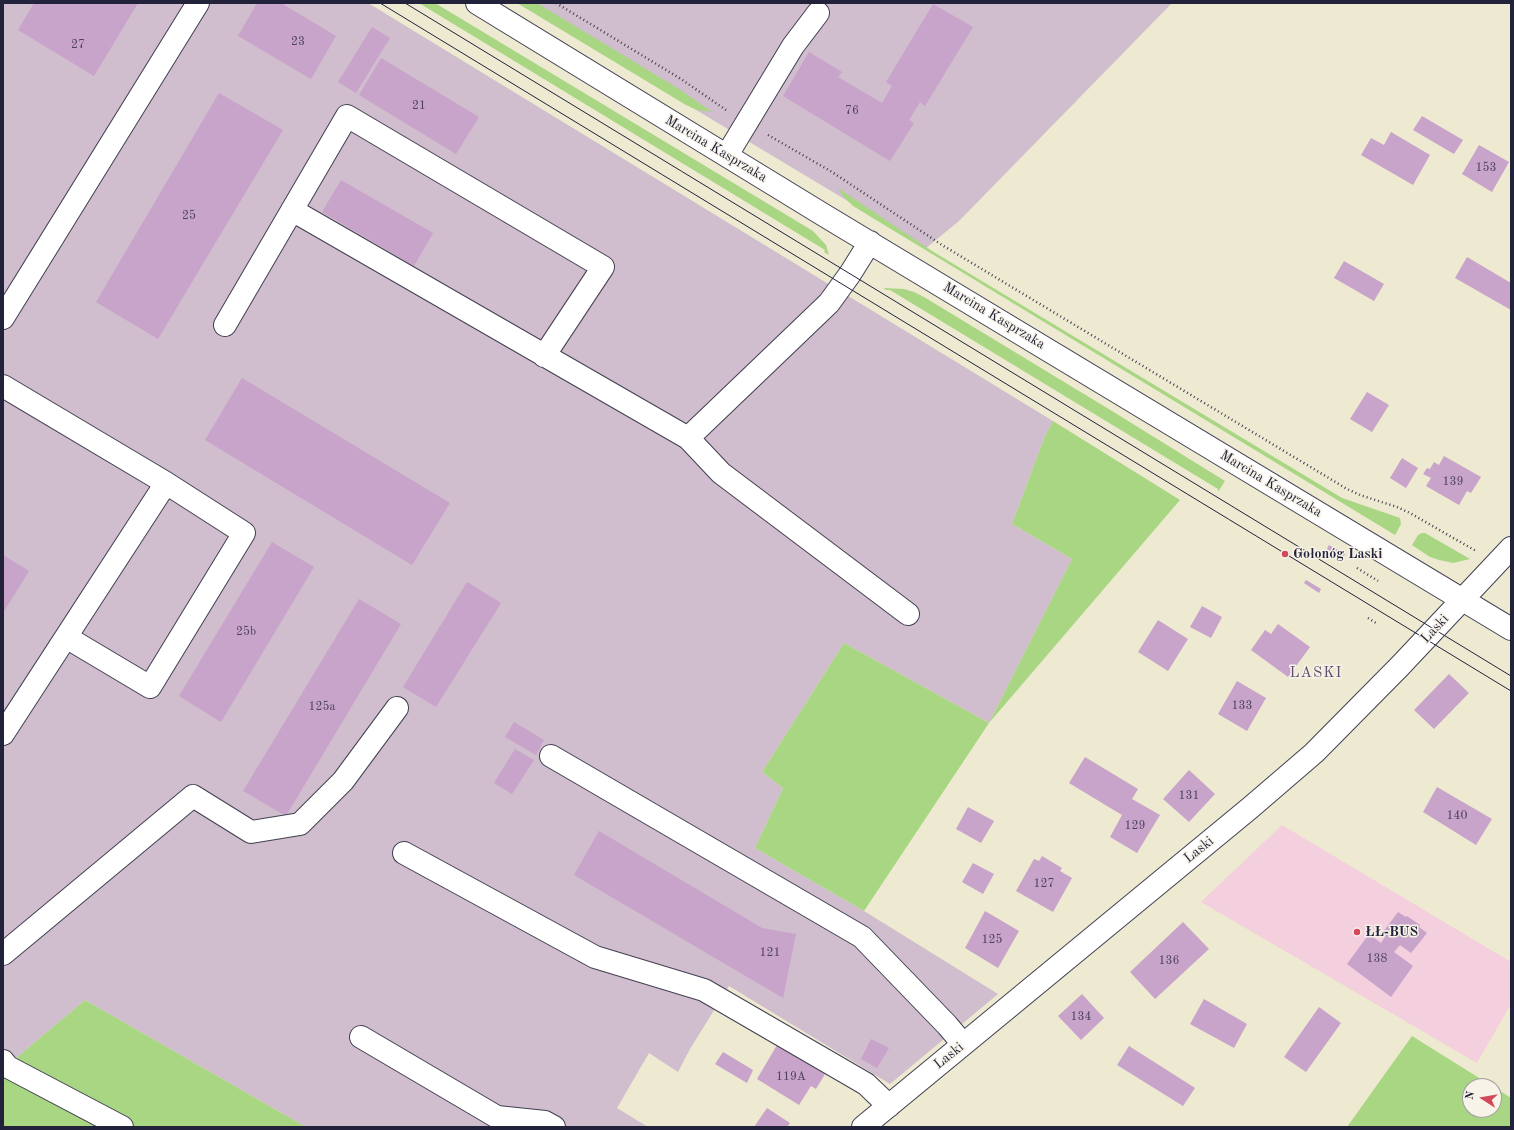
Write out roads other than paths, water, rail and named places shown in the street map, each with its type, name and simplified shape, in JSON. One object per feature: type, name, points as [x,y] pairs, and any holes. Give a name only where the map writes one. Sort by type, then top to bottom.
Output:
[{"type":"street","points":[[3,318],[198,3]]},
{"type":"street","name":"Marcina Kasprzaka","points":[[479,4],[727,156],[1511,629]]},
{"type":"street","points":[[727,156],[793,46],[818,13]]},
{"type":"street","points":[[225,325],[347,116],[603,267],[544,356]]},
{"type":"street","points":[[292,210],[688,438],[721,473],[908,614]]},
{"type":"street","points":[[688,438],[829,302],[850,274],[870,242]]},
{"type":"street","points":[[3,386],[166,483],[244,532],[150,687],[66,636]]},
{"type":"street","points":[[3,734],[166,483]]},
{"type":"street","name":"Laski","points":[[863,1127],[1244,813],[1314,753],[1400,666],[1511,548]]},
{"type":"street","points":[[3,954],[193,796],[251,832],[300,824],[343,781],[397,708]]},
{"type":"street","points":[[551,756],[862,938],[947,1025],[963,1044]]},
{"type":"street","points":[[404,853],[595,957],[704,990],[866,1084],[889,1106]]},
{"type":"street","points":[[362,1037],[497,1117],[545,1122],[554,1127]]},
{"type":"street","points":[[3,1061],[8,1067],[122,1127]]},
{"type":"tram line","points":[[380,3],[1511,691]]},
{"type":"tram line","points":[[405,3],[1511,676]]},
{"type":"place","name":"Gołonóg Laski","points":[[1285,554]]},
{"type":"place","name":"ŁŁ-BUS","points":[[1357,932]]},
{"type":"district","name":"LASKI","points":[[1316,673]]}]
